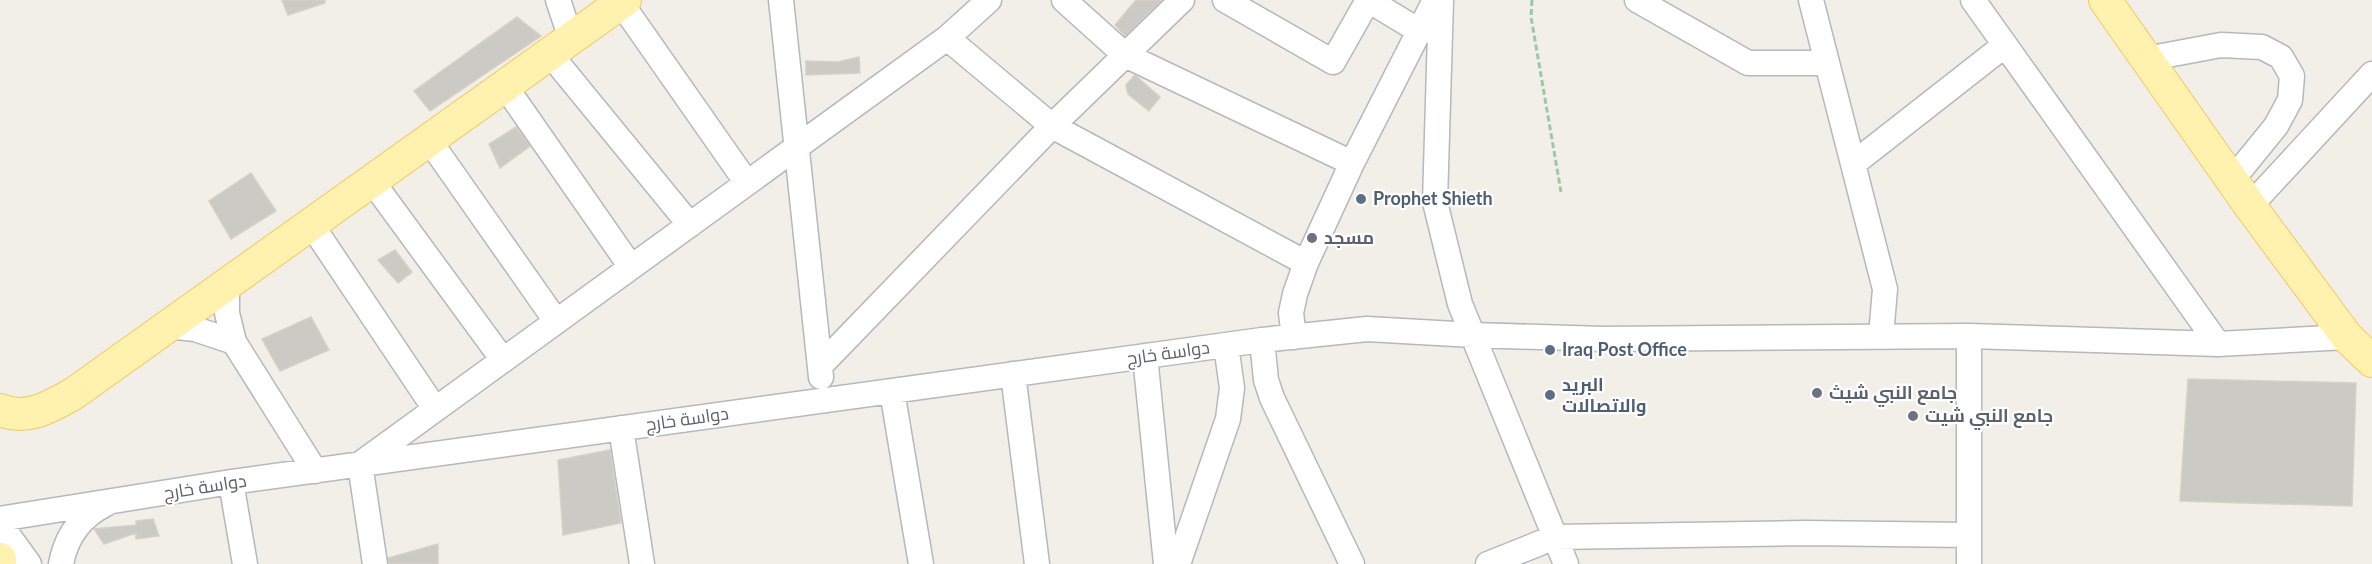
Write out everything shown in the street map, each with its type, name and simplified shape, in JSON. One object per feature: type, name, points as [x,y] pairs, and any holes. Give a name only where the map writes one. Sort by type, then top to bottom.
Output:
[{"type":"main road","points":[[2105,0],[2250,206],[2347,337],[2372,362]]},
{"type":"main road","points":[[0,411],[20,416],[44,410],[56,403],[168,326],[623,2]]},
{"type":"main road","points":[[0,559],[0,564]]},
{"type":"street","points":[[558,0],[560,47],[690,225]]},
{"type":"street","points":[[781,0],[824,400]]},
{"type":"street","points":[[375,564],[360,464],[947,38],[989,0]]},
{"type":"street","points":[[1064,0],[1125,55],[1352,163]]},
{"type":"street","points":[[820,366],[1052,126],[1182,0]]},
{"type":"street","points":[[1225,0],[1333,62],[1368,0],[1420,32]]},
{"type":"street","points":[[1294,337],[1291,313],[1306,263],[1352,163],[1435,0]]},
{"type":"street","points":[[1441,0],[1436,202],[1460,304],[1566,564]]},
{"type":"street","points":[[1637,0],[1748,63],[1827,63]]},
{"type":"street","points":[[1811,0],[1885,289],[1881,336]]},
{"type":"street","points":[[1973,0],[2218,344]]},
{"type":"street","points":[[623,2],[747,183]]},
{"type":"street","points":[[947,38],[1052,126],[1306,263]]},
{"type":"street","points":[[1852,164],[2005,45]]},
{"type":"street","points":[[2146,59],[2221,45],[2262,47],[2281,57],[2292,76],[2290,100],[2276,126],[2232,180]]},
{"type":"street","points":[[2250,206],[2372,74]]},
{"type":"street","points":[[505,86],[631,267]]},
{"type":"street","points":[[429,140],[556,321]]},
{"type":"street","points":[[372,181],[503,360]]},
{"type":"street","points":[[311,224],[435,409]]},
{"type":"street","points":[[227,284],[227,314],[234,342],[315,471]]},
{"type":"street","points":[[168,326],[201,331],[234,342]]},
{"type":"street","name":"دواسة خارج","points":[[0,519],[360,464],[1226,345],[1367,329],[1603,339],[1969,336],[2218,344],[2347,337]]},
{"type":"street","points":[[1969,336],[1969,564]]},
{"type":"street","points":[[1264,340],[1266,380],[1272,398],[1352,564]]},
{"type":"street","points":[[1178,564],[1228,419],[1232,388],[1226,345]]},
{"type":"street","points":[[1144,356],[1166,564]]},
{"type":"street","points":[[1013,374],[1037,564]]},
{"type":"street","points":[[892,391],[921,564]]},
{"type":"street","points":[[621,428],[642,564]]},
{"type":"street","points":[[231,482],[245,564]]},
{"type":"street","points":[[61,564],[72,534],[84,519],[108,503]]},
{"type":"street","points":[[0,524],[30,564]]},
{"type":"street","points":[[1488,564],[1555,537],[1805,533],[1969,535]]},
{"type":"path","points":[[1532,0],[1531,17],[1561,192]]},
{"type":"building","points":[[282,0],[325,0],[325,3],[288,15]]},
{"type":"building","points":[[1136,0],[1162,0],[1125,36],[1115,25]]},
{"type":"building","points":[[517,17],[541,36],[430,111],[414,91]]},
{"type":"building","points":[[859,57],[860,73],[806,75],[806,61],[838,62]]},
{"type":"building","points":[[1135,75],[1160,97],[1149,111],[1128,94],[1126,85]]},
{"type":"building","points":[[516,127],[530,146],[500,168],[489,144]]},
{"type":"building","points":[[251,173],[276,211],[231,239],[209,201]]},
{"type":"building","points":[[395,250],[412,272],[398,283],[378,260]]},
{"type":"building","points":[[311,317],[329,350],[280,371],[262,339]]},
{"type":"building","points":[[2188,379],[2356,383],[2352,506],[2180,501]]},
{"type":"building","points":[[610,450],[621,523],[563,535],[558,460]]},
{"type":"building","points":[[153,519],[159,536],[136,539],[136,533],[104,544],[94,529],[136,525],[136,521]]},
{"type":"building","points":[[438,544],[438,564],[389,564],[388,558]]},
{"type":"place","name":"Prophet Shieth","points":[[1361,199]]},
{"type":"place","name":"مسجد","points":[[1312,238]]},
{"type":"place","name":"Iraq Post Office","points":[[1550,350]]},
{"type":"place","name":"جامع النبي شيث","points":[[1817,393]]},
{"type":"place","name":"البريد والاتصالات","points":[[1550,395]]},
{"type":"place","name":"جامع النبي شيت","points":[[1913,416]]}]
